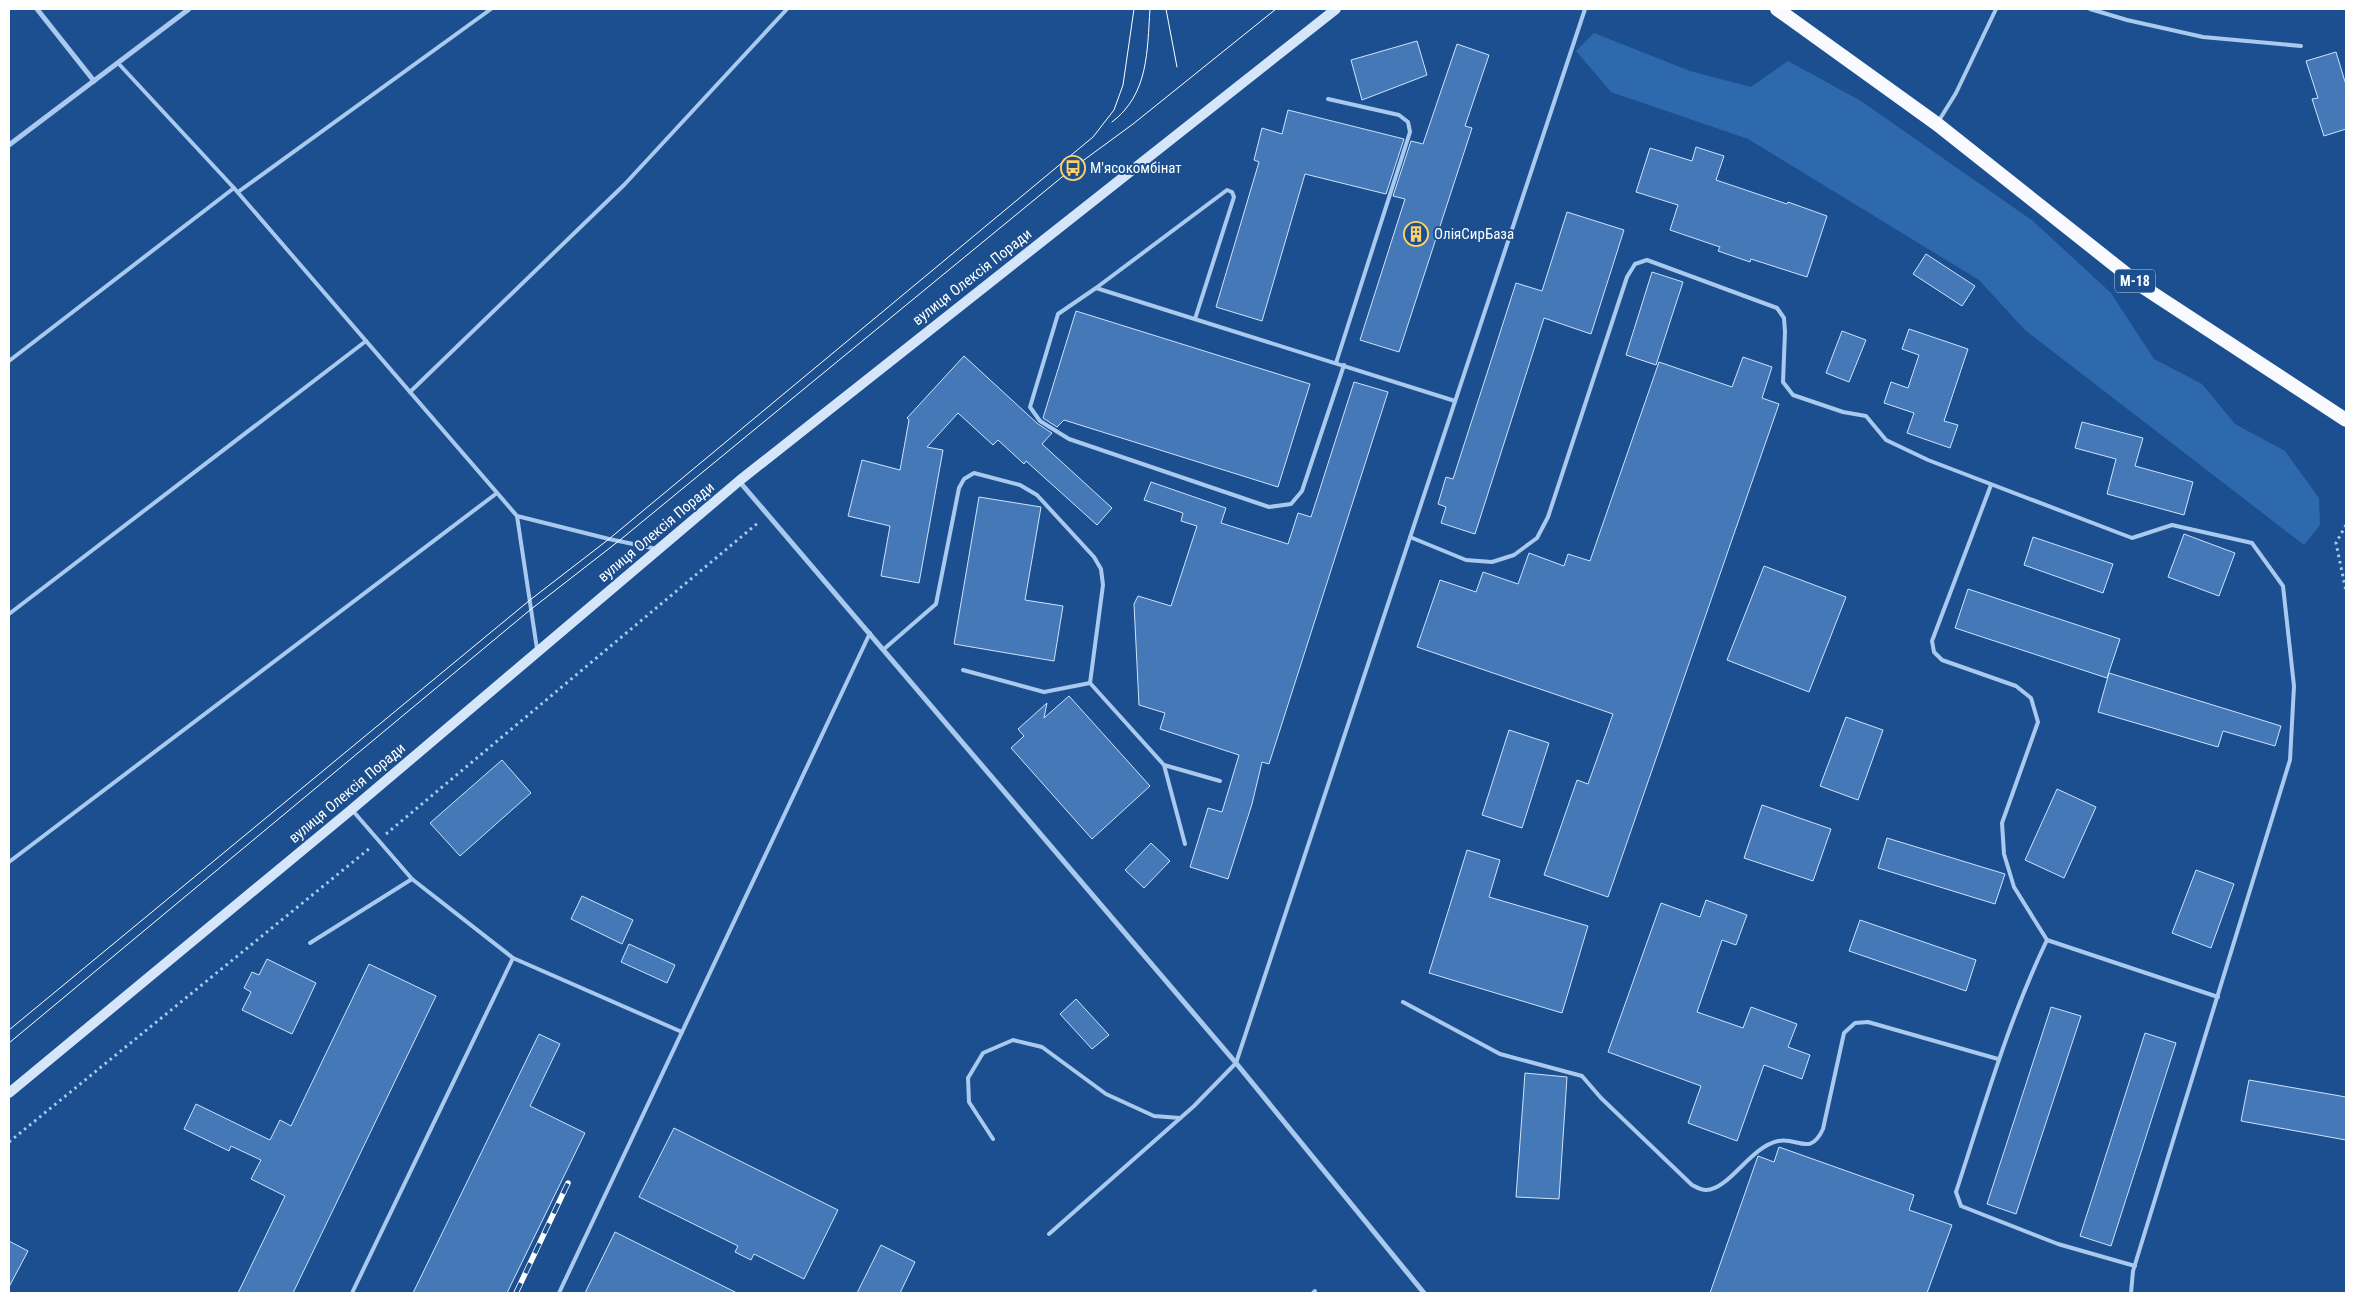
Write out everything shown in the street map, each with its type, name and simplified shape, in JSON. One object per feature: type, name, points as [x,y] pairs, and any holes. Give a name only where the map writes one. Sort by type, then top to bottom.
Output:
[{"type":"highway","name":"М-18","points":[[1777,9],[1937,124],[2140,285],[2346,420]]},
{"type":"main road","name":"вулиця Олексія Поради","points":[[9,1093],[351,810],[537,650],[660,550],[739,481],[1336,9]]},
{"type":"street","points":[[37,9],[94,81]]},
{"type":"street","points":[[9,145],[189,9]]},
{"type":"street","points":[[739,481],[870,632],[1236,1063],[1424,1293]]},
{"type":"lane","points":[[238,192],[490,9]]},
{"type":"lane","points":[[410,392],[624,185],[787,9]]},
{"type":"lane","points":[[1049,1234],[1180,1118],[1236,1063],[1585,9]]},
{"type":"lane","points":[[1937,124],[1956,93],[1996,9]]},
{"type":"lane","points":[[2090,9],[2127,20],[2203,36],[2301,46]]},
{"type":"lane","points":[[118,63],[238,192],[517,516],[537,650]]},
{"type":"lane","points":[[1328,99],[1399,115],[1408,122],[1410,132],[1336,362]]},
{"type":"lane","points":[[9,360],[234,188]]},
{"type":"lane","points":[[1195,319],[1234,198],[1232,192],[1227,190],[1096,288],[1058,314],[1030,407],[1040,421],[1069,439],[1269,507],[1291,504],[1302,491],[1344,365]]},
{"type":"lane","points":[[1410,537],[1466,560],[1492,562],[1514,556],[1536,538],[1548,517],[1627,277],[1634,264],[1647,260],[1777,308],[1784,318],[1783,382],[1793,394],[1843,412],[1866,416],[1886,440],[1991,485],[2132,538],[2172,525],[2252,543],[2283,586],[2294,686],[2290,760],[2135,1266],[2130,1293]]},
{"type":"lane","points":[[1096,288],[1455,400]]},
{"type":"lane","points":[[9,614],[366,341]]},
{"type":"lane","points":[[884,649],[936,604],[959,488],[964,478],[974,473],[1020,485],[1036,494],[1094,557],[1101,569],[1103,586],[1090,683],[1164,765],[1185,844]]},
{"type":"lane","points":[[1991,485],[1932,641],[1934,652],[1942,660],[2016,686],[2031,698],[2038,722],[2002,823],[2004,854],[2014,888],[2047,940],[2218,997]]},
{"type":"lane","points":[[9,862],[497,493]]},
{"type":"lane","points":[[517,516],[660,550]]},
{"type":"lane","points":[[559,1293],[870,632]]},
{"type":"lane","points":[[963,670],[1044,692],[1090,683]]},
{"type":"lane","points":[[1164,765],[1220,781]]},
{"type":"lane","points":[[351,810],[412,879],[513,958],[682,1032]]},
{"type":"lane","points":[[310,943],[412,879]]},
{"type":"lane","points":[[2047,940],[2024,987],[1998,1059],[1956,1192],[1961,1206],[2058,1244],[2135,1266]]},
{"type":"lane","points":[[352,1293],[513,958]]},
{"type":"lane","points":[[1404,1002],[1500,1054],[1582,1076],[1601,1098],[1692,1185],[1704,1190],[1716,1188],[1765,1145],[1780,1140],[1808,1145],[1818,1140],[1844,1033],[1855,1023],[1868,1022],[1998,1059]]},
{"type":"lane","points":[[993,1139],[969,1102],[968,1078],[983,1053],[1013,1040],[1042,1047],[1106,1094],[1154,1116],[1180,1118]]},
{"type":"path","points":[[9,1142],[378,840],[769,514]]},
{"type":"path","points":[[2346,525],[2336,543],[2346,591]]},
{"type":"shaded area","points":[[1594,33],[1690,71],[1751,87],[1788,61],[1861,101],[2033,221],[2111,293],[2154,359],[2202,384],[2235,424],[2285,451],[2319,498],[2320,525],[2304,545],[2025,330],[1979,280],[1748,139],[1611,92],[1576,51]]},
{"type":"building","points":[[1417,41],[1427,75],[1362,100],[1351,60]]},
{"type":"building","name":"ОліяСирБаза","points":[[1457,44],[1489,55],[1465,126],[1472,128],[1399,352],[1360,340],[1405,199],[1393,196],[1411,141],[1423,144]]},
{"type":"building","points":[[2336,52],[2346,85],[2346,129],[2324,136],[2312,99],[2318,98],[2306,61]]},
{"type":"building","points":[[1288,110],[1404,139],[1386,194],[1305,174],[1262,321],[1216,307],[1259,162],[1254,160],[1262,128],[1282,134]]},
{"type":"building","points":[[1696,147],[1724,156],[1716,180],[1827,216],[1807,277],[1751,259],[1750,262],[1718,251],[1720,247],[1670,230],[1678,205],[1636,192],[1650,148],[1692,161]]},
{"type":"building","points":[[1567,212],[1624,230],[1591,334],[1544,318],[1475,534],[1441,523],[1446,507],[1438,504],[1446,477],[1453,479],[1516,283],[1542,291]]},
{"type":"building","points":[[1926,254],[1975,286],[1962,306],[1913,274]]},
{"type":"building","points":[[1652,272],[1683,282],[1656,365],[1626,355]]},
{"type":"building","points":[[1076,311],[1310,384],[1278,487],[1064,420],[1057,427],[1043,418]]},
{"type":"building","points":[[1909,329],[1968,349],[1944,421],[1958,425],[1950,448],[1907,433],[1914,413],[1884,403],[1891,382],[1908,388],[1919,355],[1902,349]]},
{"type":"building","points":[[1842,331],[1866,340],[1849,382],[1826,373]]},
{"type":"building","points":[[964,356],[1038,424],[1052,433],[1042,444],[1112,508],[1097,525],[1026,461],[1024,464],[998,440],[993,445],[958,413],[927,447],[943,450],[919,583],[881,576],[890,526],[848,516],[862,460],[900,470],[909,420],[907,418]]},
{"type":"building","points":[[1743,357],[1772,367],[1762,398],[1779,404],[1608,897],[1544,875],[1577,780],[1588,784],[1613,714],[1417,647],[1440,580],[1476,592],[1483,572],[1518,584],[1529,553],[1564,566],[1568,554],[1590,561],[1659,362],[1732,387]]},
{"type":"building","points":[[1354,382],[1388,392],[1269,764],[1262,762],[1252,804],[1228,879],[1190,867],[1208,808],[1222,812],[1239,755],[1160,729],[1165,713],[1139,705],[1134,604],[1138,596],[1171,606],[1197,526],[1181,521],[1183,513],[1144,500],[1151,482],[1226,508],[1221,523],[1288,544],[1298,513],[1311,517]]},
{"type":"building","points":[[2082,422],[2143,438],[2135,466],[2193,482],[2184,515],[2107,494],[2116,459],[2075,448]]},
{"type":"building","points":[[979,497],[1041,507],[1025,600],[1063,606],[1054,661],[954,644]]},
{"type":"building","points":[[2184,534],[2235,553],[2219,596],[2168,577]]},
{"type":"building","points":[[2033,537],[2113,564],[2103,593],[2024,565]]},
{"type":"building","points":[[1764,566],[1846,597],[1809,692],[1727,660]]},
{"type":"building","points":[[1968,589],[2120,639],[2107,678],[1955,628]]},
{"type":"building","points":[[2109,673],[2281,726],[2275,746],[2223,731],[2218,747],[2098,712]]},
{"type":"building","points":[[1069,696],[1150,786],[1092,839],[1011,748],[1024,736],[1018,729],[1047,703],[1044,718]]},
{"type":"building","points":[[1846,717],[1883,730],[1858,800],[1820,786]]},
{"type":"building","points":[[1509,730],[1549,743],[1522,828],[1482,815]]},
{"type":"building","points":[[502,760],[531,793],[460,856],[430,823]]},
{"type":"building","points":[[2057,789],[2096,807],[2064,878],[2025,860]]},
{"type":"building","points":[[1762,805],[1831,829],[1813,881],[1744,858]]},
{"type":"building","points":[[1887,838],[2005,874],[1995,904],[1878,868]]},
{"type":"building","points":[[1151,843],[1170,861],[1144,888],[1125,870]]},
{"type":"building","points":[[1467,850],[1500,860],[1489,897],[1588,926],[1562,1013],[1429,973]]},
{"type":"building","points":[[2196,870],[2234,884],[2211,948],[2172,933]]},
{"type":"building","points":[[582,896],[633,920],[622,944],[571,919]]},
{"type":"building","points":[[1706,900],[1747,915],[1736,945],[1722,940],[1697,1012],[1743,1028],[1751,1007],[1797,1024],[1788,1047],[1810,1055],[1802,1079],[1764,1065],[1737,1141],[1688,1123],[1701,1086],[1608,1052],[1661,903],[1700,917]]},
{"type":"building","points":[[1860,920],[1976,960],[1966,991],[1849,951]]},
{"type":"building","points":[[629,944],[675,965],[667,983],[621,962]]},
{"type":"building","points":[[267,959],[316,983],[292,1034],[242,1010],[251,992],[244,988],[252,972],[259,975]]},
{"type":"building","points":[[369,964],[436,996],[293,1293],[238,1293],[285,1196],[251,1179],[261,1160],[231,1146],[229,1151],[184,1129],[196,1104],[270,1140],[280,1120],[291,1126]]},
{"type":"building","points":[[1076,999],[1109,1035],[1092,1049],[1060,1014]]},
{"type":"building","points":[[2051,1007],[2081,1016],[2016,1214],[1987,1204]]},
{"type":"building","points":[[2145,1033],[2176,1043],[2111,1246],[2080,1236]]},
{"type":"building","points":[[539,1034],[560,1044],[530,1106],[585,1133],[507,1293],[413,1293]]},
{"type":"building","points":[[1525,1073],[1567,1077],[1559,1199],[1516,1197]]},
{"type":"building","points":[[2249,1080],[2346,1097],[2346,1140],[2241,1121]]},
{"type":"building","points":[[674,1128],[838,1210],[804,1279],[754,1254],[751,1260],[735,1252],[738,1246],[639,1197]]},
{"type":"building","points":[[1779,1147],[1914,1195],[1909,1210],[1952,1225],[1927,1293],[1710,1293],[1758,1156],[1774,1162]]},
{"type":"building","points":[[615,1232],[737,1293],[585,1293]]},
{"type":"building","points":[[9,1241],[28,1251],[9,1287]]},
{"type":"building","points":[[881,1245],[915,1262],[900,1293],[857,1293]]},
{"type":"tram line","points":[[9,1030],[530,600],[609,539],[1093,137],[1114,110],[1123,85],[1134,9]]},
{"type":"tram line","points":[[1112,122],[1124,111],[1133,98],[1144,71],[1150,9]]},
{"type":"tram line","points":[[1166,9],[1177,67]]},
{"type":"tram line","points":[[9,1043],[530,610],[620,540],[1073,168],[1133,124],[1276,9]]},
{"type":"railway","points":[[516,1293],[568,1183]]},
{"type":"place","name":"М'ясокомбінат","points":[[1073,168]]},
{"type":"place","name":"ОліяСирБаза","points":[[1416,234]]}]
